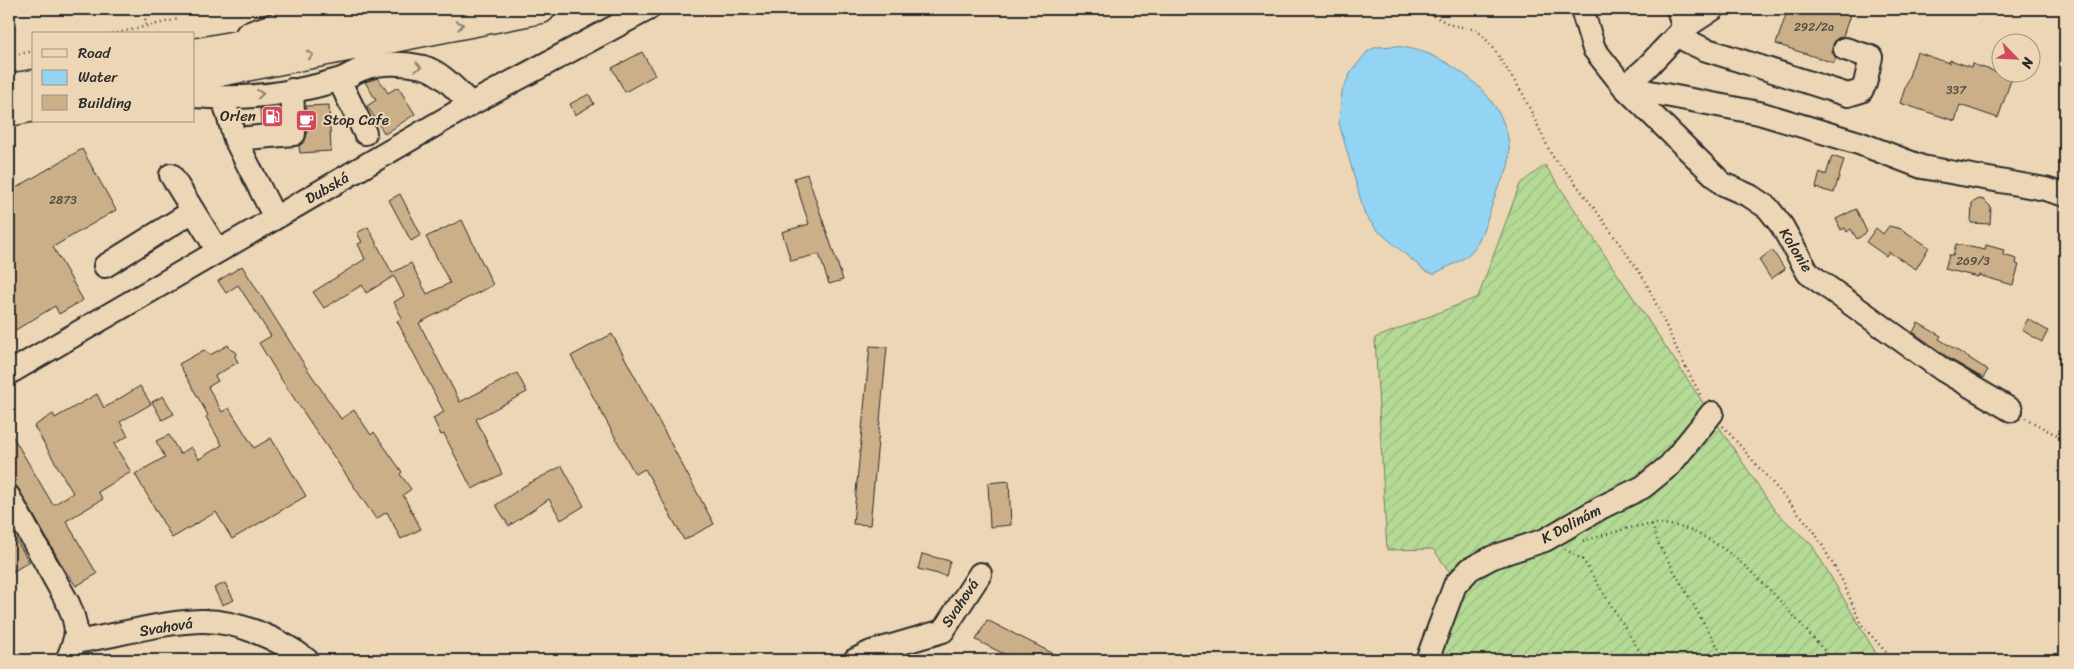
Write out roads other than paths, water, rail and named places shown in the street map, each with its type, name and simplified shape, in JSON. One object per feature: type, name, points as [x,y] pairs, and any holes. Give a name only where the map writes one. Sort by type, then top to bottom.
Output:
[{"type":"highway","points":[[195,53],[429,9]]},
{"type":"highway","points":[[195,77],[541,9]]},
{"type":"highway","points":[[9,88],[32,84]]},
{"type":"highway","points":[[9,112],[32,107]]},
{"type":"street","points":[[195,53],[293,18],[308,9]]},
{"type":"street","name":"Dubská","points":[[9,372],[471,104],[648,9]]},
{"type":"street","name":"Kolonie","points":[[1582,9],[1594,48],[1624,87],[1723,184],[1750,196],[1768,208],[1782,226],[1808,273],[1943,370],[2011,410]]},
{"type":"street","points":[[1624,87],[1645,69],[1681,18],[1713,9]]},
{"type":"street","points":[[1681,18],[1687,41],[1704,49],[1848,95],[1861,91],[1865,84],[1870,57],[1846,49]]},
{"type":"street","points":[[195,96],[223,98],[292,90],[339,80],[364,68],[395,64],[423,68],[438,74],[471,104]]},
{"type":"street","points":[[339,80],[365,133]]},
{"type":"street","points":[[1624,87],[1759,113],[1859,143],[1922,167],[2065,195]]},
{"type":"street","points":[[235,139],[294,134],[292,90]]},
{"type":"street","points":[[223,98],[235,139],[275,218]]},
{"type":"street","points":[[171,175],[218,251]]},
{"type":"street","points":[[105,266],[193,212]]},
{"type":"street","name":"K Dolinám","points":[[1427,660],[1455,585],[1470,569],[1493,557],[1545,540],[1602,507],[1643,487],[1670,465],[1712,413]]},
{"type":"street","name":"Svahová","points":[[9,497],[68,603],[76,621],[72,651],[107,638],[175,623],[203,621],[244,628],[293,649],[308,660]]},
{"type":"street","name":"Svahová","points":[[855,660],[871,652],[943,631],[980,574]]},
{"type":"water","points":[[1397,46],[1418,50],[1431,55],[1461,72],[1475,83],[1497,110],[1505,126],[1509,143],[1508,165],[1477,244],[1464,258],[1434,274],[1425,271],[1376,229],[1365,215],[1339,123],[1342,91],[1351,72],[1368,51],[1376,47]]},
{"type":"place","name":"Orlen","points":[[272,116]]},
{"type":"place","name":"Stop Cafe","points":[[307,120]]}]
